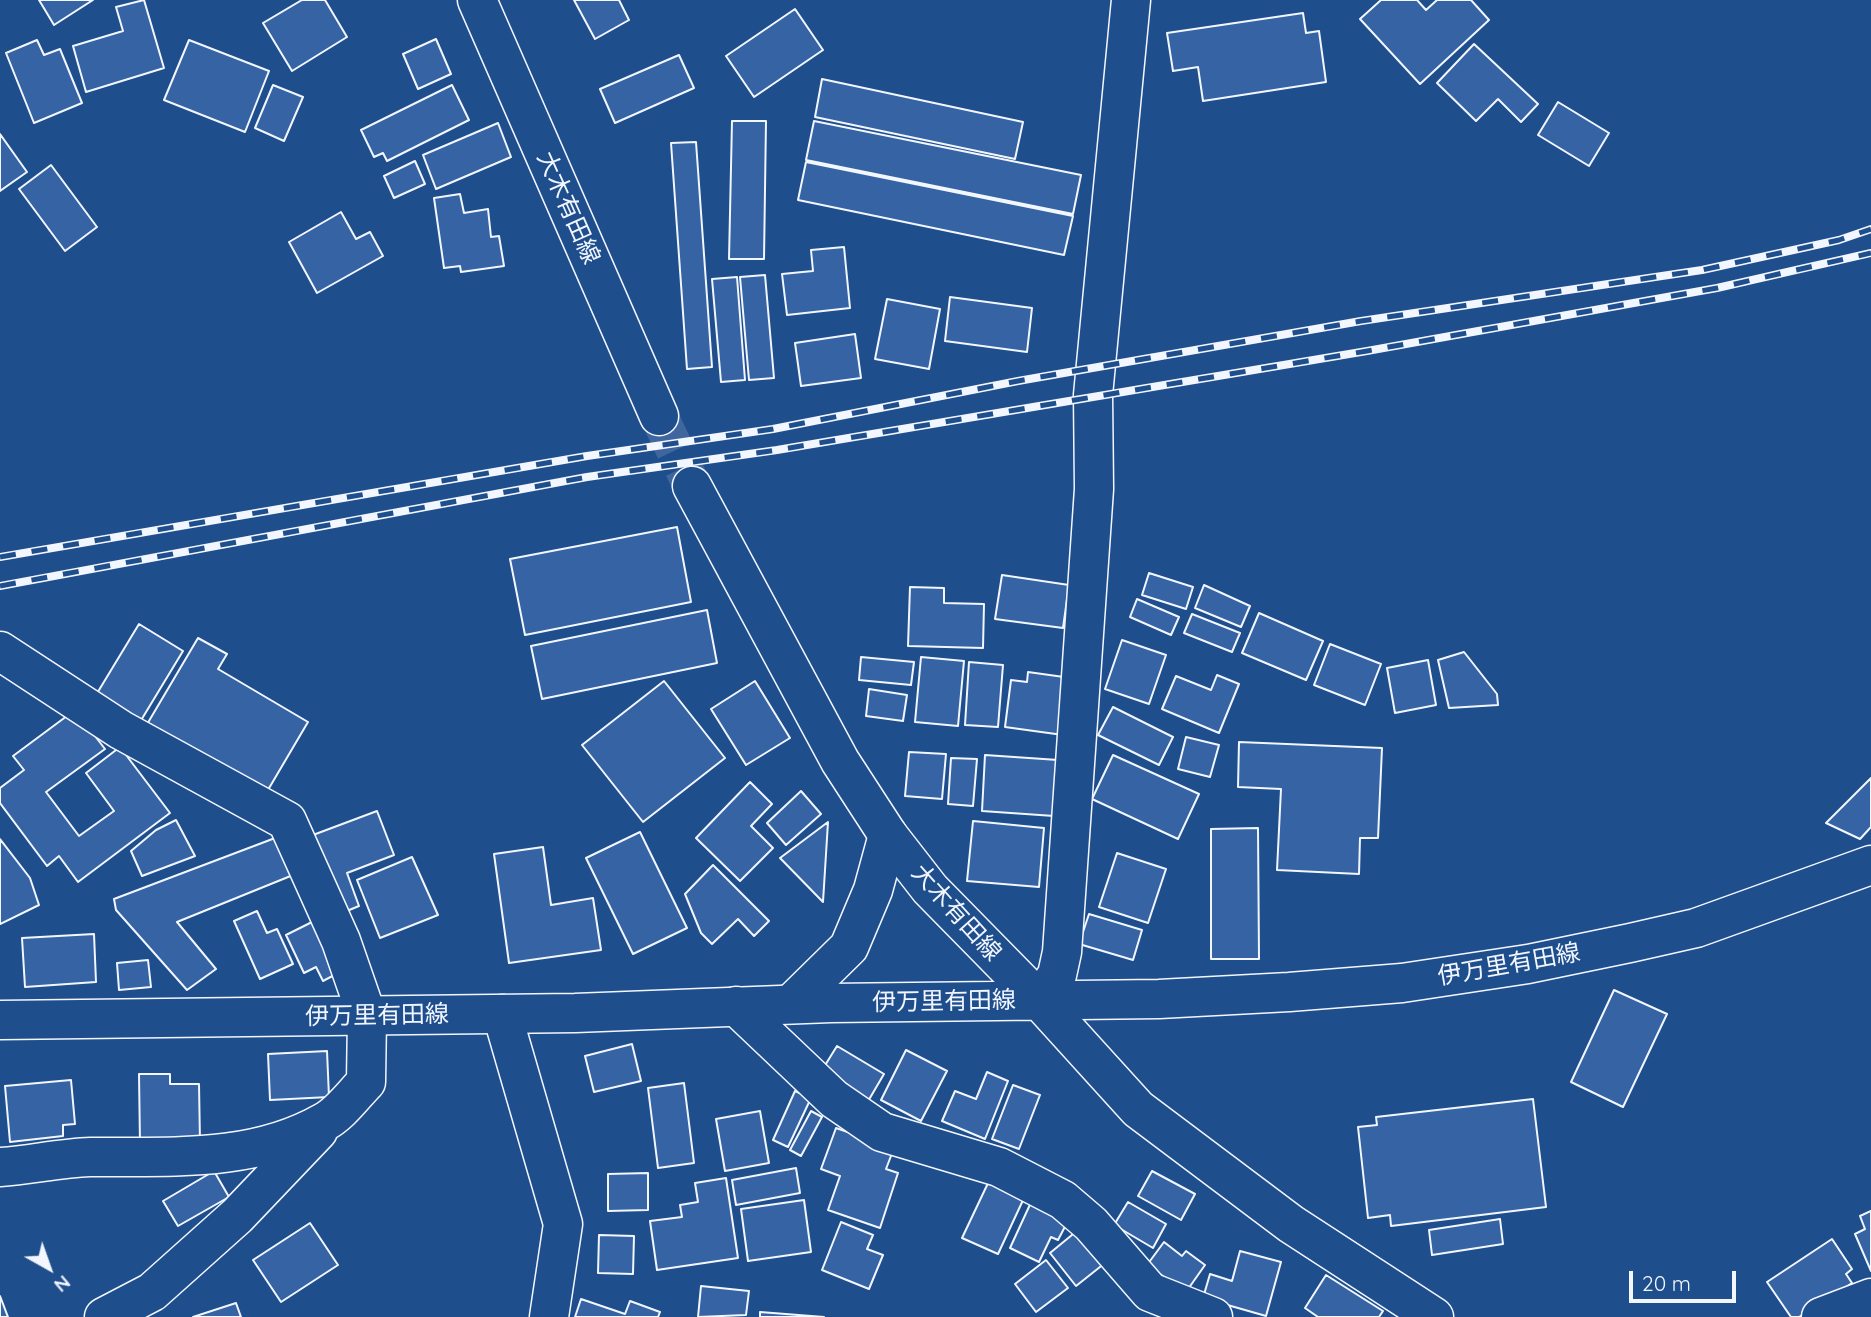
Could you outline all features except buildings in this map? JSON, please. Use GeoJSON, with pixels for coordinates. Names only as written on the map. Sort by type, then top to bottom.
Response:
{"type":"FeatureCollection","features":[{"type":"Feature","properties":{"kind":"main road","name":"大木有田線"},"geometry":{"type":"LineString","coordinates":[[477,0],[659,416]]}},
{"type":"Feature","properties":{"kind":"main road"},"geometry":{"type":"LineString","coordinates":[[1040,1000],[1057,975],[1062,952],[1094,489],[1093,396],[1131,0]]}},
{"type":"Feature","properties":{"kind":"main road","name":"大木有田線"},"geometry":{"type":"LineString","coordinates":[[692,486],[840,761],[888,835],[970,932],[1040,1000],[1147,1117],[1290,1224],[1434,1317]]}},
{"type":"Feature","properties":{"kind":"main road"},"geometry":{"type":"LineString","coordinates":[[0,651],[121,730],[287,821],[341,941],[367,1016],[366,1082],[156,1305],[104,1317]]}},
{"type":"Feature","properties":{"kind":"main road"},"geometry":{"type":"LineString","coordinates":[[791,1004],[849,947],[873,890],[888,835]]}},
{"type":"Feature","properties":{"kind":"main road","name":"伊万里有田線"},"geometry":{"type":"LineString","coordinates":[[0,1020],[502,1014],[791,1004],[1159,999],[1402,983],[1528,964],[1696,928],[1871,865]]}},
{"type":"Feature","properties":{"kind":"main road"},"geometry":{"type":"LineString","coordinates":[[736,1006],[834,1099],[882,1132],[999,1167],[1063,1200],[1091,1224],[1150,1292],[1213,1317]]}},
{"type":"Feature","properties":{"kind":"main road"},"geometry":{"type":"LineString","coordinates":[[502,1014],[563,1224],[549,1317]]}},
{"type":"Feature","properties":{"kind":"main road"},"geometry":{"type":"LineString","coordinates":[[0,1167],[86,1157],[191,1157],[250,1150],[326,1122]]}},
{"type":"Feature","properties":{"kind":"main road"},"geometry":{"type":"LineString","coordinates":[[1821,1317],[1871,1298]]}},
{"type":"Feature","properties":{"kind":"tunnel"},"geometry":{"type":"LineString","coordinates":[[659,416],[692,486]]}},
{"type":"Feature","properties":{"kind":"railway"},"geometry":{"type":"LineString","coordinates":[[0,557],[587,456],[773,429],[1018,381],[1361,321],[1702,270],[1839,240],[1871,229]]}},
{"type":"Feature","properties":{"kind":"railway"},"geometry":{"type":"LineString","coordinates":[[0,586],[587,477],[777,450],[1367,351],[1717,288],[1871,253]]}}]}
